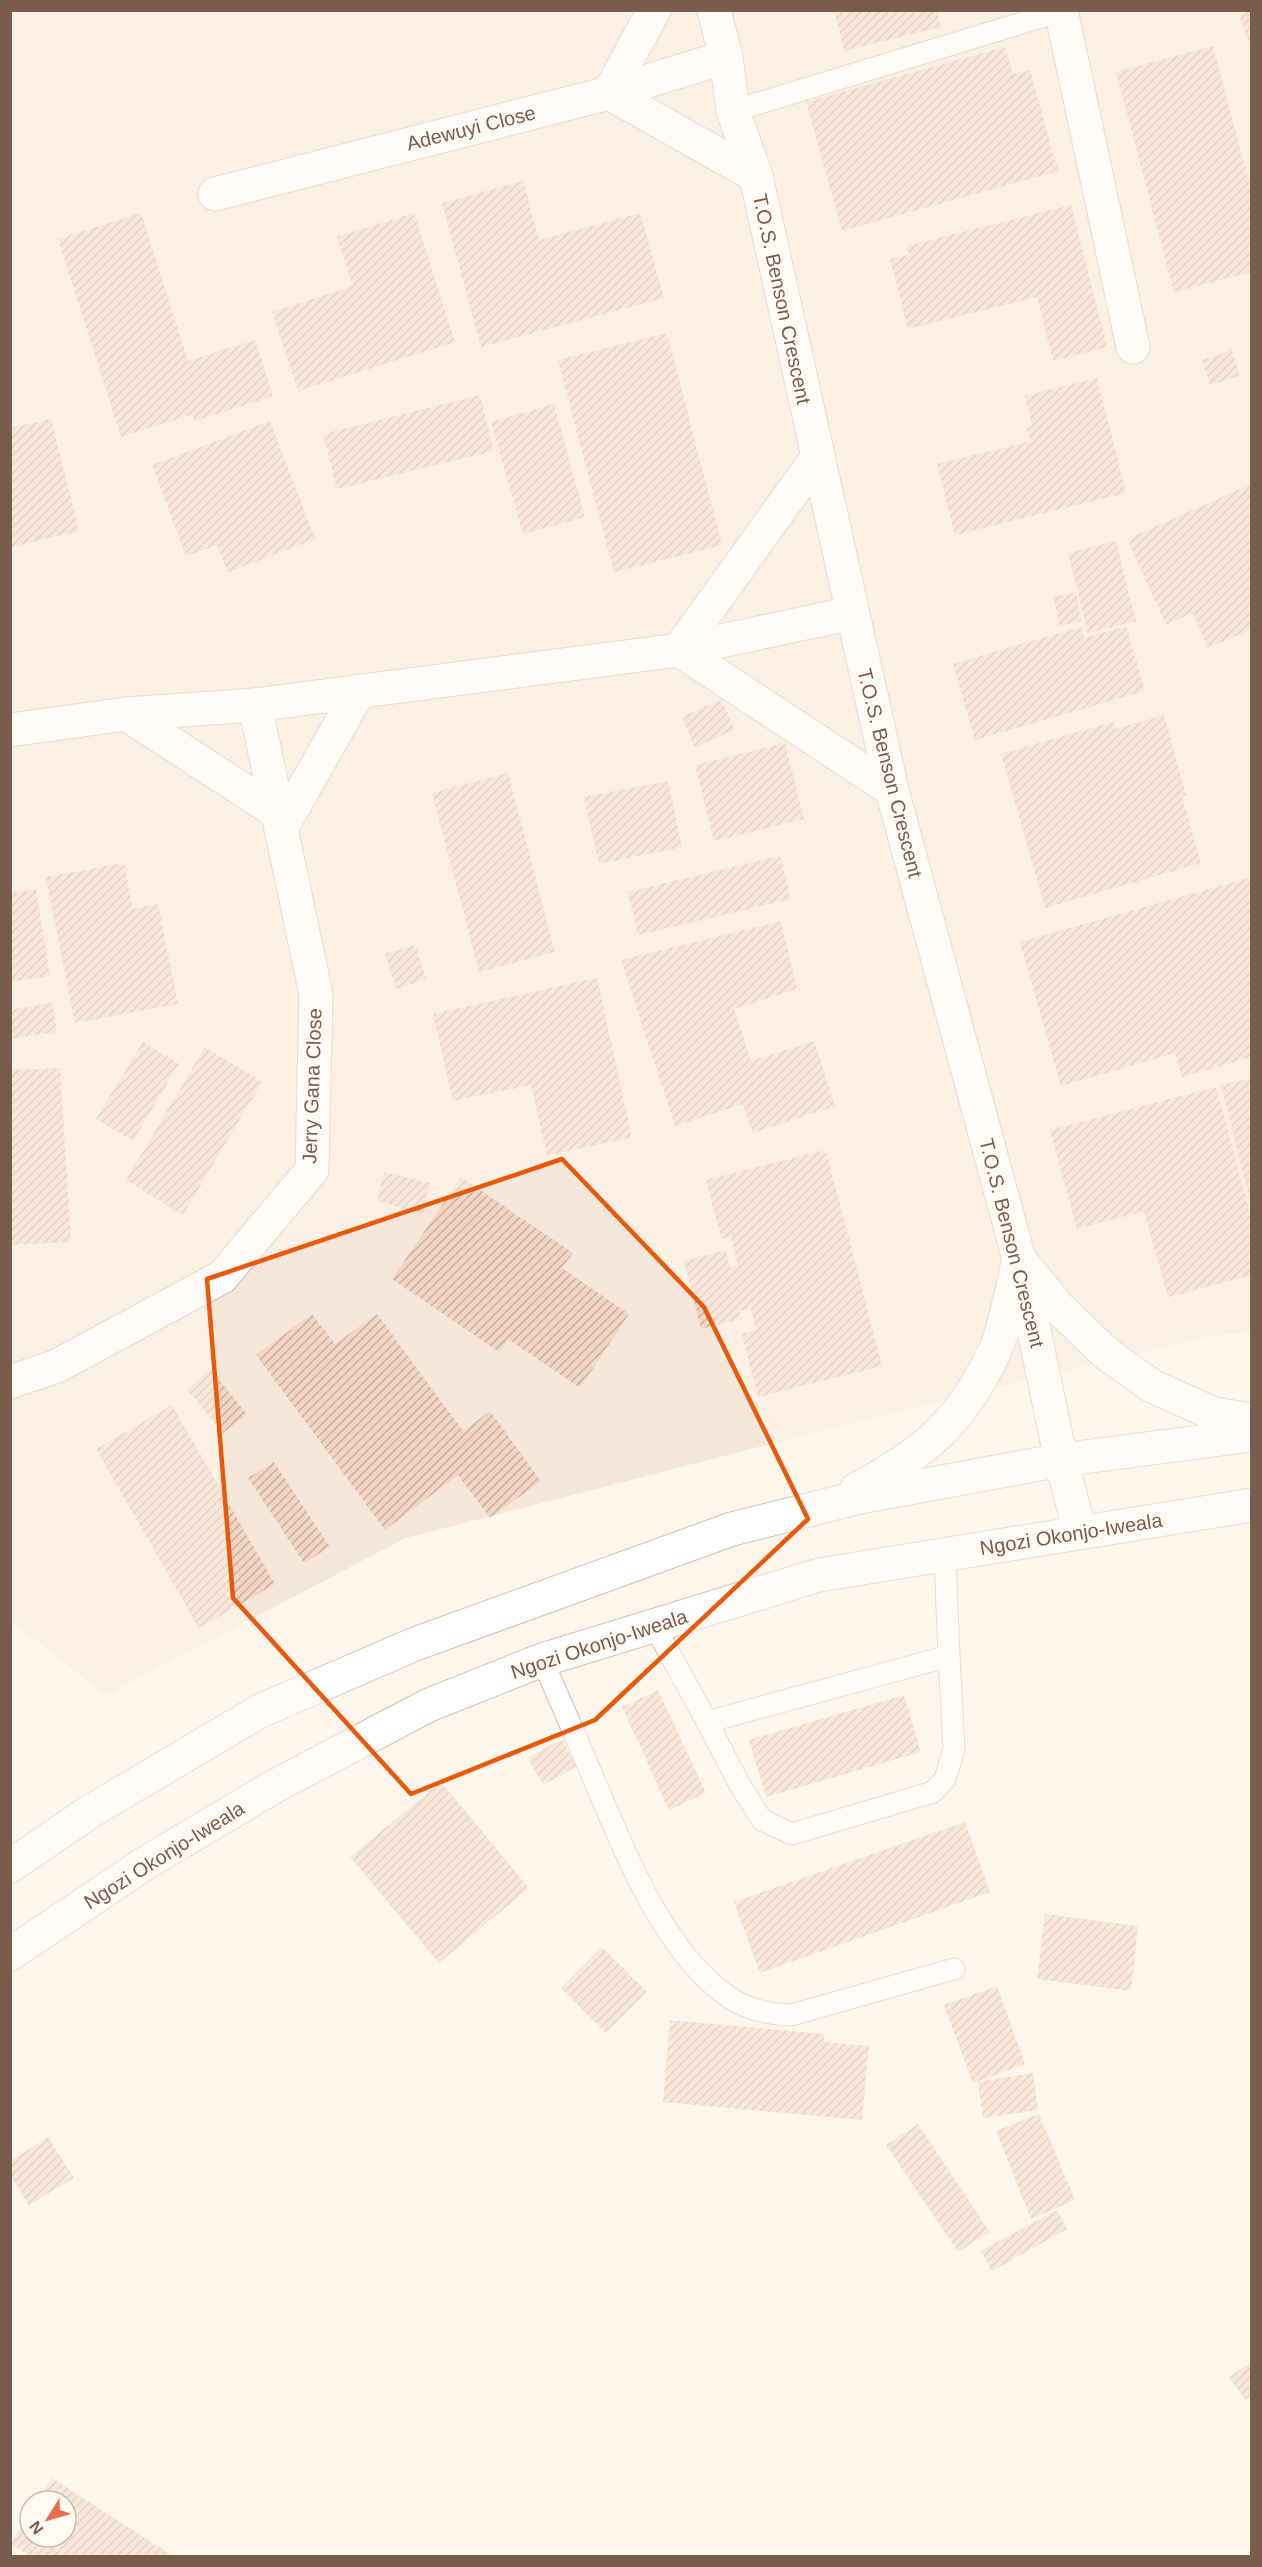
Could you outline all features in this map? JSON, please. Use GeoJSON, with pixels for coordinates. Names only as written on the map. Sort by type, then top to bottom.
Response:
{"type":"FeatureCollection","features":[{"type":"Feature","properties":{"kind":"street"},"geometry":{"type":"LineString","coordinates":[[654,10],[609,93],[756,176]]}},
{"type":"Feature","properties":{"kind":"street","name":"T.O.S. Benson Crescent"},"geometry":{"type":"LineString","coordinates":[[714,10],[726,57],[733,111],[756,176],[892,790],[1019,1259],[1061,1460],[1080,1532]]}},
{"type":"Feature","properties":{"kind":"street"},"geometry":{"type":"LineString","coordinates":[[1061,11],[1133,347]]}},
{"type":"Feature","properties":{"kind":"street","name":"Adewuyi Close"},"geometry":{"type":"LineString","coordinates":[[214,194],[609,93],[726,57]]}},
{"type":"Feature","properties":{"kind":"street"},"geometry":{"type":"LineString","coordinates":[[679,650],[817,458]]}},
{"type":"Feature","properties":{"kind":"street"},"geometry":{"type":"LineString","coordinates":[[10,730],[126,714],[255,705],[679,650],[852,613]]}},
{"type":"Feature","properties":{"kind":"street"},"geometry":{"type":"LineString","coordinates":[[679,650],[892,790]]}},
{"type":"Feature","properties":{"kind":"street"},"geometry":{"type":"LineString","coordinates":[[126,714],[279,821],[359,691]]}},
{"type":"Feature","properties":{"kind":"street","name":"Jerry Gana Close"},"geometry":{"type":"LineString","coordinates":[[10,1382],[57,1366],[222,1276],[312,1170],[316,994],[255,705]]}},
{"type":"Feature","properties":{"kind":"street"},"geometry":{"type":"LineString","coordinates":[[1019,1259],[1060,1309],[1107,1354],[1152,1386],[1214,1414],[1251,1420]]}},
{"type":"Feature","properties":{"kind":"street"},"geometry":{"type":"LineString","coordinates":[[827,1506],[891,1471],[933,1441],[968,1401],[997,1347],[1019,1259]]}},
{"type":"Feature","properties":{"kind":"street"},"geometry":{"type":"LineString","coordinates":[[10,1866],[91,1811],[260,1711],[416,1644],[732,1529],[860,1497],[1061,1460],[1251,1434]]}},
{"type":"Feature","properties":{"kind":"street","name":"Ngozi Okonjo-Iweala"},"geometry":{"type":"LineString","coordinates":[[10,1954],[144,1864],[275,1786],[429,1705],[542,1660],[819,1575],[1251,1505]]}},
{"type":"Feature","properties":{"kind":"lane"},"geometry":{"type":"LineString","coordinates":[[733,111],[1061,11]]}},
{"type":"Feature","properties":{"kind":"lane"},"geometry":{"type":"LineString","coordinates":[[654,1625],[740,1785],[762,1820],[792,1834],[933,1792],[945,1779],[954,1749],[945,1555]]}},
{"type":"Feature","properties":{"kind":"lane"},"geometry":{"type":"LineString","coordinates":[[707,1722],[949,1656]]}},
{"type":"Feature","properties":{"kind":"lane"},"geometry":{"type":"LineString","coordinates":[[542,1660],[628,1860],[677,1944],[722,1993],[743,2006],[766,2014],[791,2014],[954,1970]]}},
{"type":"Feature","properties":{"kind":"highlighted area"},"geometry":{"type":"Polygon","coordinates":[[[562,1159],[704,1307],[808,1519],[595,1720],[411,1794],[233,1598],[207,1279],[562,1159]]]}},
{"type":"Feature","properties":{"kind":"shaded area"},"geometry":{"type":"Polygon","coordinates":[[[10,11],[1251,11],[1251,1332],[1210,1336],[852,1423],[406,1538],[106,1695],[11,1621],[10,11]]]}},
{"type":"Feature","properties":{"kind":"building"},"geometry":{"type":"Polygon","coordinates":[[[834,10],[937,10],[941,27],[844,51],[834,10]]]}},
{"type":"Feature","properties":{"kind":"building"},"geometry":{"type":"Polygon","coordinates":[[[1252,10],[1251,49],[1239,15],[1252,10]]]}},
{"type":"Feature","properties":{"kind":"building"},"geometry":{"type":"Polygon","coordinates":[[[1213,46],[1252,193],[1252,272],[1174,292],[1116,72],[1213,46]]]}},
{"type":"Feature","properties":{"kind":"building"},"geometry":{"type":"Polygon","coordinates":[[[1005,47],[1013,74],[1030,70],[1058,171],[842,231],[806,102],[1005,47]]]}},
{"type":"Feature","properties":{"kind":"building"},"geometry":{"type":"Polygon","coordinates":[[[523,181],[539,240],[640,213],[664,298],[481,347],[442,203],[523,181]]]}},
{"type":"Feature","properties":{"kind":"building"},"geometry":{"type":"Polygon","coordinates":[[[1071,205],[1107,347],[1053,361],[1037,297],[908,329],[890,259],[909,255],[907,246],[1071,205]]]}},
{"type":"Feature","properties":{"kind":"building"},"geometry":{"type":"Polygon","coordinates":[[[141,213],[188,361],[255,340],[273,396],[194,421],[193,414],[121,437],[58,239],[141,213]]]}},
{"type":"Feature","properties":{"kind":"building"},"geometry":{"type":"Polygon","coordinates":[[[414,213],[455,342],[298,391],[272,312],[353,286],[337,237],[414,213]]]}},
{"type":"Feature","properties":{"kind":"building"},"geometry":{"type":"Polygon","coordinates":[[[667,333],[722,545],[614,572],[558,360],[667,333]]]}},
{"type":"Feature","properties":{"kind":"building"},"geometry":{"type":"Polygon","coordinates":[[[1232,350],[1240,376],[1210,385],[1202,360],[1232,350]]]}},
{"type":"Feature","properties":{"kind":"building"},"geometry":{"type":"Polygon","coordinates":[[[1097,378],[1126,493],[955,535],[937,464],[1031,441],[1026,426],[1032,425],[1025,396],[1097,378]]]}},
{"type":"Feature","properties":{"kind":"building"},"geometry":{"type":"Polygon","coordinates":[[[480,395],[494,451],[337,489],[323,434],[480,395]]]}},
{"type":"Feature","properties":{"kind":"building"},"geometry":{"type":"Polygon","coordinates":[[[554,404],[585,517],[523,534],[491,422],[554,404]]]}},
{"type":"Feature","properties":{"kind":"building"},"geometry":{"type":"Polygon","coordinates":[[[51,419],[79,531],[11,547],[10,428],[51,419]]]}},
{"type":"Feature","properties":{"kind":"building"},"geometry":{"type":"Polygon","coordinates":[[[270,421],[315,539],[228,572],[217,545],[186,556],[152,465],[270,421]]]}},
{"type":"Feature","properties":{"kind":"building"},"geometry":{"type":"Polygon","coordinates":[[[1252,484],[1252,629],[1208,648],[1193,613],[1166,625],[1127,539],[1252,484]]]}},
{"type":"Feature","properties":{"kind":"building"},"geometry":{"type":"Polygon","coordinates":[[[1116,541],[1136,621],[1088,633],[1068,553],[1116,541]]]}},
{"type":"Feature","properties":{"kind":"building"},"geometry":{"type":"Polygon","coordinates":[[[1076,592],[1081,621],[1059,626],[1054,597],[1076,592]]]}},
{"type":"Feature","properties":{"kind":"building"},"geometry":{"type":"Polygon","coordinates":[[[1126,626],[1145,691],[975,740],[953,664],[1081,627],[1084,638],[1126,626]]]}},
{"type":"Feature","properties":{"kind":"building"},"geometry":{"type":"Polygon","coordinates":[[[721,699],[735,730],[695,747],[682,717],[721,699]]]}},
{"type":"Feature","properties":{"kind":"building"},"geometry":{"type":"Polygon","coordinates":[[[1164,715],[1186,795],[1182,797],[1201,863],[1045,908],[1001,754],[1113,722],[1115,729],[1164,715]]]}},
{"type":"Feature","properties":{"kind":"building"},"geometry":{"type":"Polygon","coordinates":[[[785,743],[804,819],[714,841],[695,765],[785,743]]]}},
{"type":"Feature","properties":{"kind":"building"},"geometry":{"type":"Polygon","coordinates":[[[508,773],[555,952],[479,972],[432,793],[508,773]]]}},
{"type":"Feature","properties":{"kind":"building"},"geometry":{"type":"Polygon","coordinates":[[[668,781],[682,847],[599,864],[584,797],[668,781]]]}},
{"type":"Feature","properties":{"kind":"building"},"geometry":{"type":"Polygon","coordinates":[[[780,856],[791,899],[638,935],[628,892],[780,856]]]}},
{"type":"Feature","properties":{"kind":"building"},"geometry":{"type":"Polygon","coordinates":[[[124,863],[133,909],[158,904],[178,1004],[75,1023],[46,877],[124,863]]]}},
{"type":"Feature","properties":{"kind":"building"},"geometry":{"type":"Polygon","coordinates":[[[1252,877],[1252,1057],[1182,1077],[1175,1053],[1061,1086],[1020,942],[1252,877]]]}},
{"type":"Feature","properties":{"kind":"building"},"geometry":{"type":"Polygon","coordinates":[[[36,889],[50,976],[10,982],[10,893],[36,889]]]}},
{"type":"Feature","properties":{"kind":"building"},"geometry":{"type":"Polygon","coordinates":[[[781,921],[797,989],[734,1009],[751,1061],[814,1041],[835,1106],[753,1133],[743,1104],[675,1126],[621,960],[781,921]]]}},
{"type":"Feature","properties":{"kind":"building"},"geometry":{"type":"Polygon","coordinates":[[[415,945],[426,979],[396,989],[385,954],[415,945]]]}},
{"type":"Feature","properties":{"kind":"building"},"geometry":{"type":"Polygon","coordinates":[[[597,978],[632,1137],[547,1156],[531,1085],[453,1101],[433,1014],[597,978]]]}},
{"type":"Feature","properties":{"kind":"building"},"geometry":{"type":"Polygon","coordinates":[[[52,1003],[57,1032],[10,1039],[10,1010],[52,1003]]]}},
{"type":"Feature","properties":{"kind":"building"},"geometry":{"type":"Polygon","coordinates":[[[143,1042],[179,1064],[133,1141],[96,1119],[143,1042]]]}},
{"type":"Feature","properties":{"kind":"building"},"geometry":{"type":"Polygon","coordinates":[[[205,1047],[262,1082],[183,1215],[126,1180],[205,1047]]]}},
{"type":"Feature","properties":{"kind":"building"},"geometry":{"type":"Polygon","coordinates":[[[60,1068],[71,1242],[10,1245],[10,1070],[60,1068]]]}},
{"type":"Feature","properties":{"kind":"building"},"geometry":{"type":"Polygon","coordinates":[[[1252,1078],[1252,1206],[1251,1206],[1221,1085],[1252,1078]]]}},
{"type":"Feature","properties":{"kind":"building"},"geometry":{"type":"Polygon","coordinates":[[[1216,1087],[1252,1221],[1252,1275],[1168,1297],[1144,1211],[1077,1229],[1050,1130],[1216,1087]]]}},
{"type":"Feature","properties":{"kind":"building"},"geometry":{"type":"Polygon","coordinates":[[[826,1150],[882,1366],[758,1397],[742,1334],[756,1330],[751,1308],[739,1311],[742,1319],[701,1329],[684,1261],[726,1250],[730,1268],[738,1266],[731,1237],[721,1239],[706,1180],[826,1150]]]}},
{"type":"Feature","properties":{"kind":"building"},"geometry":{"type":"Polygon","coordinates":[[[384,1172],[430,1183],[423,1213],[377,1201],[384,1172]]]}},
{"type":"Feature","properties":{"kind":"building"},"geometry":{"type":"Polygon","coordinates":[[[461,1177],[573,1253],[562,1268],[629,1314],[580,1388],[508,1339],[499,1352],[392,1279],[461,1177]]]}},
{"type":"Feature","properties":{"kind":"building"},"geometry":{"type":"Polygon","coordinates":[[[312,1314],[335,1344],[377,1314],[463,1431],[490,1411],[541,1481],[490,1518],[458,1475],[385,1530],[256,1355],[312,1314]]]}},
{"type":"Feature","properties":{"kind":"building"},"geometry":{"type":"Polygon","coordinates":[[[211,1370],[247,1414],[223,1433],[187,1389],[211,1370]]]}},
{"type":"Feature","properties":{"kind":"building"},"geometry":{"type":"Polygon","coordinates":[[[172,1405],[275,1584],[199,1628],[96,1449],[172,1405]]]}},
{"type":"Feature","properties":{"kind":"building"},"geometry":{"type":"Polygon","coordinates":[[[274,1462],[330,1547],[304,1563],[248,1478],[274,1462]]]}},
{"type":"Feature","properties":{"kind":"building"},"geometry":{"type":"Polygon","coordinates":[[[658,1690],[706,1793],[669,1810],[622,1707],[658,1690]]]}},
{"type":"Feature","properties":{"kind":"building"},"geometry":{"type":"Polygon","coordinates":[[[904,1695],[921,1752],[766,1797],[749,1740],[904,1695]]]}},
{"type":"Feature","properties":{"kind":"building"},"geometry":{"type":"Polygon","coordinates":[[[562,1739],[576,1767],[543,1785],[528,1758],[562,1739]]]}},
{"type":"Feature","properties":{"kind":"building"},"geometry":{"type":"Polygon","coordinates":[[[441,1782],[529,1888],[439,1963],[350,1857],[441,1782]]]}},
{"type":"Feature","properties":{"kind":"building"},"geometry":{"type":"Polygon","coordinates":[[[965,1822],[990,1892],[760,1973],[734,1902],[965,1822]]]}},
{"type":"Feature","properties":{"kind":"building"},"geometry":{"type":"Polygon","coordinates":[[[1045,1914],[1138,1926],[1131,1991],[1037,1979],[1045,1914]]]}},
{"type":"Feature","properties":{"kind":"building"},"geometry":{"type":"Polygon","coordinates":[[[602,1947],[647,1992],[606,2033],[561,1988],[602,1947]]]}},
{"type":"Feature","properties":{"kind":"building"},"geometry":{"type":"Polygon","coordinates":[[[997,1986],[1025,2064],[973,2083],[944,2005],[997,1986]]]}},
{"type":"Feature","properties":{"kind":"building"},"geometry":{"type":"Polygon","coordinates":[[[670,2020],[824,2034],[824,2042],[869,2046],[862,2120],[663,2102],[670,2020]]]}},
{"type":"Feature","properties":{"kind":"building"},"geometry":{"type":"Polygon","coordinates":[[[1033,2073],[1038,2110],[983,2118],[978,2082],[1033,2073]]]}},
{"type":"Feature","properties":{"kind":"building"},"geometry":{"type":"Polygon","coordinates":[[[1039,2114],[1075,2200],[1031,2219],[996,2131],[1039,2114]]]}},
{"type":"Feature","properties":{"kind":"building"},"geometry":{"type":"Polygon","coordinates":[[[918,2124],[990,2232],[958,2252],[886,2145],[918,2124]]]}},
{"type":"Feature","properties":{"kind":"building"},"geometry":{"type":"Polygon","coordinates":[[[48,2137],[74,2178],[29,2205],[10,2175],[10,2161],[48,2137]]]}},
{"type":"Feature","properties":{"kind":"building"},"geometry":{"type":"Polygon","coordinates":[[[1057,2210],[1067,2229],[992,2271],[981,2251],[1057,2210]]]}},
{"type":"Feature","properties":{"kind":"building"},"geometry":{"type":"Polygon","coordinates":[[[1252,2362],[1252,2395],[1245,2400],[1229,2377],[1252,2362]]]}},
{"type":"Feature","properties":{"kind":"building"},"geometry":{"type":"Polygon","coordinates":[[[52,2478],[69,2489],[45,2489],[52,2478]]]}},
{"type":"Feature","properties":{"kind":"building"},"geometry":{"type":"Polygon","coordinates":[[[78,2495],[173,2556],[30,2556],[18,2549],[78,2549],[78,2495]]]}},
{"type":"Feature","properties":{"kind":"building"},"geometry":{"type":"Polygon","coordinates":[[[18,2532],[18,2549],[10,2544],[18,2532]]]}}]}
